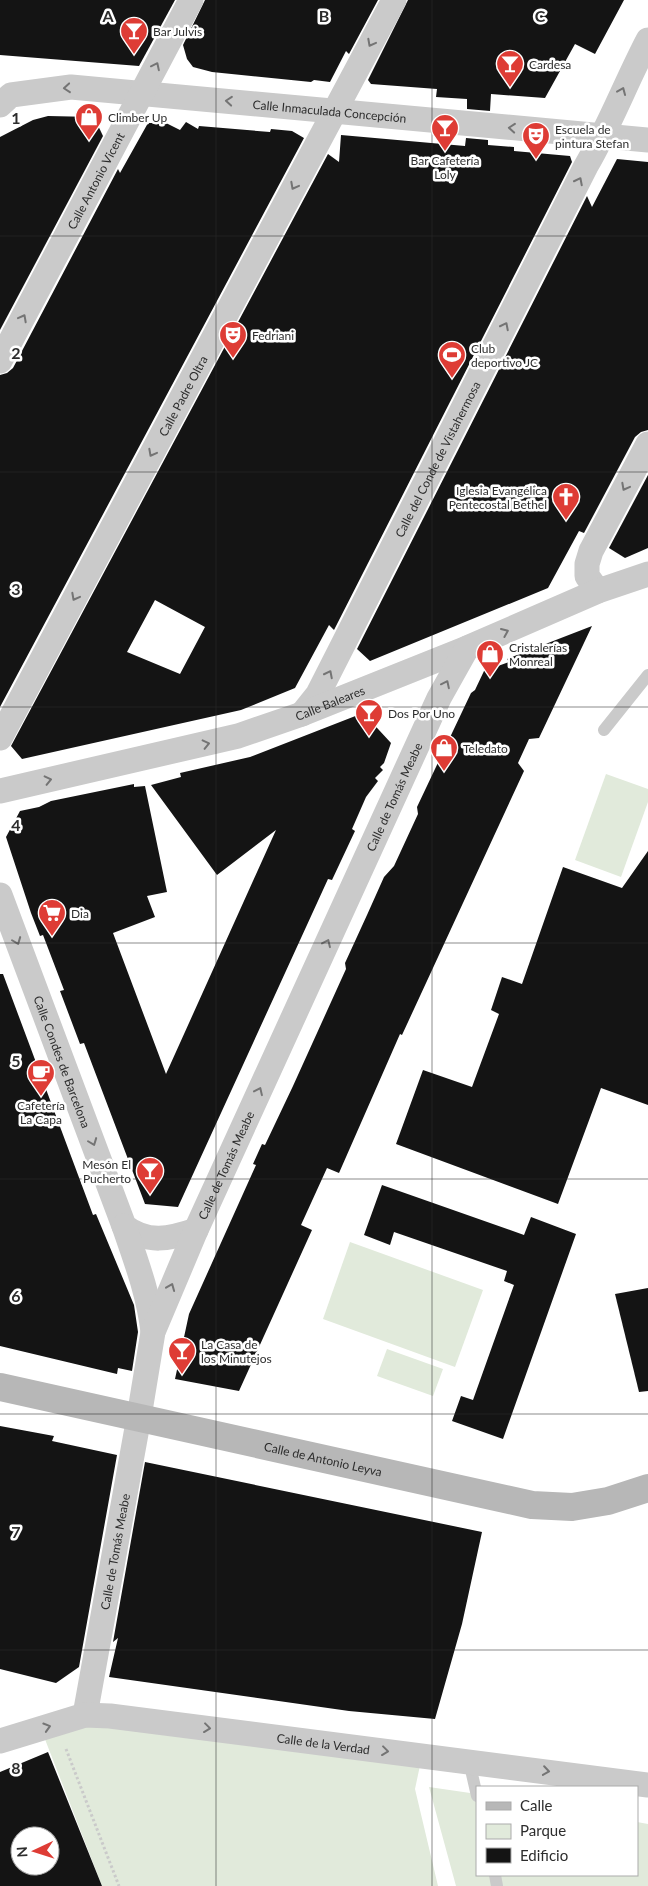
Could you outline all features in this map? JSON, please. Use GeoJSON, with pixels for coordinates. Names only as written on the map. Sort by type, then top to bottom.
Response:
{"type":"FeatureCollection","features":[{"type":"Feature","properties":{"kind":"main road","name":"Calle de Antonio Leyva"},"geometry":{"type":"LineString","coordinates":[[0,1388],[532,1505],[572,1508],[608,1501],[648,1488]]}},
{"type":"Feature","properties":{"kind":"street","name":"Calle Antonio Vicent"},"geometry":{"type":"LineString","coordinates":[[0,361],[143,94],[191,0]]}},
{"type":"Feature","properties":{"kind":"street","name":"Calle Padre Oltra"},"geometry":{"type":"LineString","coordinates":[[0,738],[394,0]]}},
{"type":"Feature","properties":{"kind":"street","name":"Calle del Conde de Vistahermosa"},"geometry":{"type":"LineString","coordinates":[[302,714],[318,694],[603,136],[624,86],[648,40]]}},
{"type":"Feature","properties":{"kind":"street","name":"Calle Inmaculada Concepción"},"geometry":{"type":"LineString","coordinates":[[5,100],[71,87],[648,140]]}},
{"type":"Feature","properties":{"kind":"street"},"geometry":{"type":"LineString","coordinates":[[598,590],[587,576],[587,564],[591,552],[648,444]]}},
{"type":"Feature","properties":{"kind":"street","name":"Calle Baleares"},"geometry":{"type":"LineString","coordinates":[[0,791],[238,736],[302,714],[467,648],[598,590],[648,574]]}},
{"type":"Feature","properties":{"kind":"street","name":"Calle de Tomás Meabe"},"geometry":{"type":"LineString","coordinates":[[86,1715],[139,1418],[152,1332],[196,1230],[439,698],[467,648]]}},
{"type":"Feature","properties":{"kind":"street","name":"Calle Condes de Barcelona"},"geometry":{"type":"LineString","coordinates":[[0,895],[124,1226],[151,1312],[152,1332]]}},
{"type":"Feature","properties":{"kind":"street"},"geometry":{"type":"LineString","coordinates":[[124,1226],[148,1239],[174,1237],[196,1230]]}},
{"type":"Feature","properties":{"kind":"street","name":"Calle de la Verdad"},"geometry":{"type":"LineString","coordinates":[[0,1741],[86,1715],[110,1716],[648,1785]]}},
{"type":"Feature","properties":{"kind":"lane"},"geometry":{"type":"LineString","coordinates":[[604,730],[648,675]]}},
{"type":"Feature","properties":{"kind":"lane"},"geometry":{"type":"LineString","coordinates":[[469,1761],[476,1792]]}},
{"type":"Feature","properties":{"kind":"path"},"geometry":{"type":"LineString","coordinates":[[56,1724],[119,1886]]}},
{"type":"Feature","properties":{"kind":"green space"},"geometry":{"type":"Polygon","coordinates":[[[606,774],[648,789],[648,802],[621,877],[575,860],[606,774]]]}},
{"type":"Feature","properties":{"kind":"green space"},"geometry":{"type":"Polygon","coordinates":[[[350,1242],[483,1290],[455,1367],[323,1319],[350,1242]]]}},
{"type":"Feature","properties":{"kind":"green space"},"geometry":{"type":"Polygon","coordinates":[[[387,1349],[443,1369],[433,1396],[377,1376],[387,1349]]]}},
{"type":"Feature","properties":{"kind":"green space"},"geometry":{"type":"Polygon","coordinates":[[[85,1715],[422,1756],[415,1789],[438,1886],[102,1886],[41,1729],[85,1715]]]}},
{"type":"Feature","properties":{"kind":"green space"},"geometry":{"type":"Polygon","coordinates":[[[429,1787],[476,1794],[476,1876],[638,1876],[638,1822],[648,1824],[648,1886],[456,1886],[429,1787]]]}},
{"type":"Feature","properties":{"kind":"building"},"geometry":{"type":"Polygon","coordinates":[[[0,0],[175,0],[139,66],[0,55],[0,0]]]}},
{"type":"Feature","properties":{"kind":"building"},"geometry":{"type":"Polygon","coordinates":[[[205,0],[378,0],[349,54],[346,51],[330,82],[314,80],[311,82],[212,72],[193,67],[187,59],[183,45],[205,0]]]}},
{"type":"Feature","properties":{"kind":"building"},"geometry":{"type":"Polygon","coordinates":[[[408,0],[624,0],[595,54],[575,44],[545,98],[491,94],[490,111],[467,109],[467,99],[436,97],[437,89],[371,84],[368,80],[408,0]]]}},
{"type":"Feature","properties":{"kind":"building"},"geometry":{"type":"Polygon","coordinates":[[[48,116],[94,117],[103,136],[0,330],[0,137],[33,120],[48,116]]]}},
{"type":"Feature","properties":{"kind":"building"},"geometry":{"type":"Polygon","coordinates":[[[162,121],[180,130],[186,122],[198,129],[199,126],[270,132],[271,129],[292,131],[304,138],[0,707],[0,375],[7,373],[13,368],[118,169],[120,173],[148,123],[159,123],[162,121]]]}},
{"type":"Feature","properties":{"kind":"building"},"geometry":{"type":"Polygon","coordinates":[[[341,135],[465,146],[466,138],[488,140],[488,145],[514,147],[514,151],[570,156],[572,162],[334,630],[329,625],[295,688],[241,710],[22,759],[11,746],[328,154],[339,162],[341,135]],[[155,600],[127,652],[180,674],[205,627],[155,600]]]}},
{"type":"Feature","properties":{"kind":"building"},"geometry":{"type":"Polygon","coordinates":[[[617,159],[648,162],[648,430],[641,432],[635,437],[584,533],[579,531],[548,588],[370,661],[357,649],[587,196],[592,207],[617,159]]]}},
{"type":"Feature","properties":{"kind":"building"},"geometry":{"type":"Polygon","coordinates":[[[648,475],[648,548],[625,558],[609,548],[648,475]]]}},
{"type":"Feature","properties":{"kind":"building"},"geometry":{"type":"Polygon","coordinates":[[[592,626],[539,738],[529,739],[518,763],[524,771],[402,1035],[400,1034],[339,1173],[327,1168],[301,1225],[312,1230],[239,1391],[175,1379],[189,1314],[256,1165],[253,1164],[262,1144],[265,1145],[293,1086],[346,969],[345,963],[384,877],[394,866],[418,814],[417,807],[471,693],[475,690],[484,671],[509,662],[507,659],[592,626]]]}},
{"type":"Feature","properties":{"kind":"building"},"geometry":{"type":"Polygon","coordinates":[[[358,715],[362,719],[367,717],[391,743],[384,763],[380,767],[383,770],[375,778],[378,781],[366,797],[352,829],[355,831],[332,880],[328,879],[178,1207],[145,1204],[84,1043],[80,1044],[60,991],[64,990],[43,935],[40,936],[31,913],[6,837],[20,811],[39,807],[51,801],[134,784],[134,787],[145,786],[167,892],[147,896],[155,917],[113,933],[166,1074],[276,830],[217,875],[151,785],[181,777],[180,773],[250,757],[358,715]]]}},
{"type":"Feature","properties":{"kind":"building"},"geometry":{"type":"Polygon","coordinates":[[[648,851],[648,1105],[601,1088],[558,1204],[396,1144],[423,1070],[472,1087],[499,1014],[491,1010],[502,977],[522,984],[563,867],[622,888],[648,851]]]}},
{"type":"Feature","properties":{"kind":"building"},"geometry":{"type":"Polygon","coordinates":[[[0,974],[3,974],[93,1215],[96,1214],[134,1305],[138,1332],[132,1371],[118,1368],[117,1374],[0,1346],[0,974]]]}},
{"type":"Feature","properties":{"kind":"building"},"geometry":{"type":"Polygon","coordinates":[[[382,1185],[524,1235],[531,1217],[576,1234],[503,1439],[452,1421],[461,1396],[473,1400],[514,1285],[504,1281],[507,1271],[394,1232],[390,1245],[364,1235],[382,1185]]]}},
{"type":"Feature","properties":{"kind":"building"},"geometry":{"type":"Polygon","coordinates":[[[648,1288],[648,1391],[639,1392],[615,1294],[648,1288]]]}},
{"type":"Feature","properties":{"kind":"building"},"geometry":{"type":"Polygon","coordinates":[[[0,1426],[54,1436],[52,1441],[117,1455],[79,1667],[56,1683],[0,1669],[0,1426]]]}},
{"type":"Feature","properties":{"kind":"building"},"geometry":{"type":"Polygon","coordinates":[[[145,1462],[482,1532],[462,1624],[435,1719],[349,1711],[109,1677],[118,1638],[113,1642],[145,1462]]]}},
{"type":"Feature","properties":{"kind":"building"},"geometry":{"type":"Polygon","coordinates":[[[48,1752],[102,1886],[0,1886],[0,1772],[48,1752]]]}},
{"type":"Feature","properties":{"kind":"place","name":"Bar Julvis"},"geometry":{"type":"Point","coordinates":[134,55]}},
{"type":"Feature","properties":{"kind":"place","name":"Cardesa"},"geometry":{"type":"Point","coordinates":[510,88]}},
{"type":"Feature","properties":{"kind":"place","name":"Climber Up"},"geometry":{"type":"Point","coordinates":[89,141]}},
{"type":"Feature","properties":{"kind":"place","name":"Bar Cafetería Loly"},"geometry":{"type":"Point","coordinates":[445,152]}},
{"type":"Feature","properties":{"kind":"place","name":"Escuela de pintura Stefan"},"geometry":{"type":"Point","coordinates":[536,160]}},
{"type":"Feature","properties":{"kind":"place","name":"Fedriani"},"geometry":{"type":"Point","coordinates":[233,359]}},
{"type":"Feature","properties":{"kind":"place","name":"Club deportivo JC"},"geometry":{"type":"Point","coordinates":[452,379]}},
{"type":"Feature","properties":{"kind":"place","name":"Iglesia Evangélica Pentecostal Bethel"},"geometry":{"type":"Point","coordinates":[566,521]}},
{"type":"Feature","properties":{"kind":"place","name":"Cristalerías Monreal"},"geometry":{"type":"Point","coordinates":[490,678]}},
{"type":"Feature","properties":{"kind":"place","name":"Dos Por Uno"},"geometry":{"type":"Point","coordinates":[369,737]}},
{"type":"Feature","properties":{"kind":"place","name":"Teledato"},"geometry":{"type":"Point","coordinates":[444,772]}},
{"type":"Feature","properties":{"kind":"place","name":"Dia"},"geometry":{"type":"Point","coordinates":[52,937]}},
{"type":"Feature","properties":{"kind":"place","name":"Cafetería La Capa"},"geometry":{"type":"Point","coordinates":[41,1097]}},
{"type":"Feature","properties":{"kind":"place","name":"Mesón El Pucherto"},"geometry":{"type":"Point","coordinates":[150,1195]}},
{"type":"Feature","properties":{"kind":"place","name":"La Casa de los Minutejos"},"geometry":{"type":"Point","coordinates":[182,1375]}}]}
